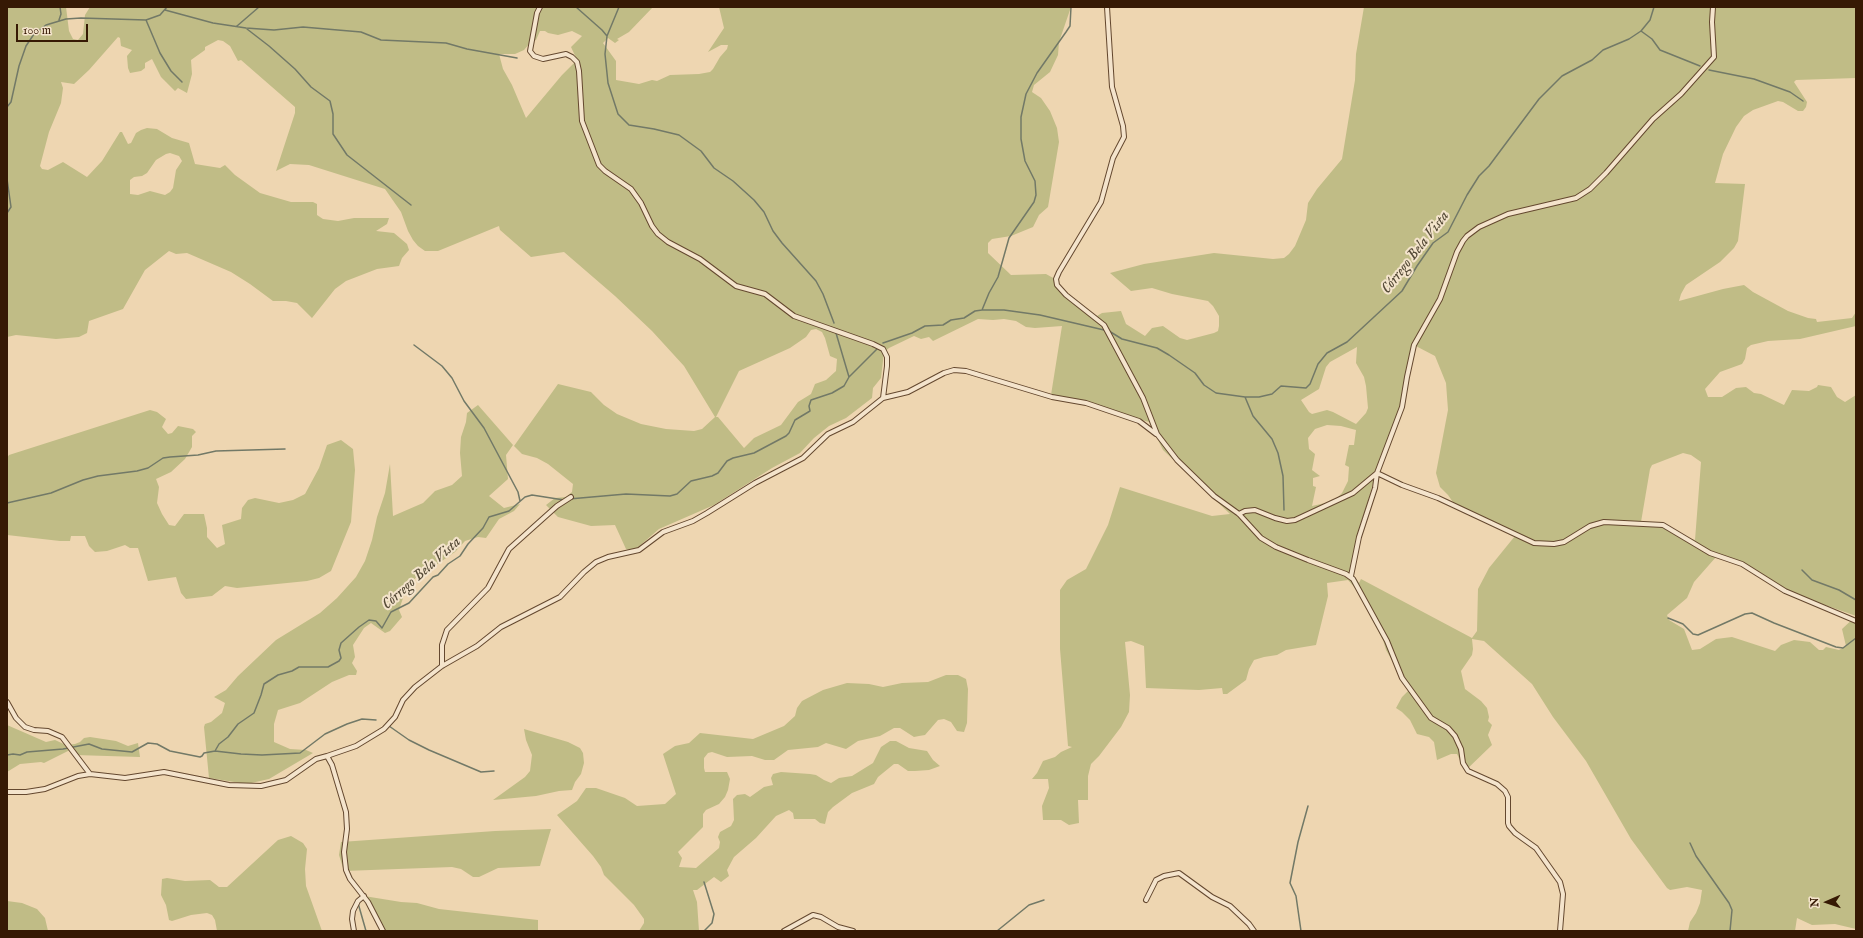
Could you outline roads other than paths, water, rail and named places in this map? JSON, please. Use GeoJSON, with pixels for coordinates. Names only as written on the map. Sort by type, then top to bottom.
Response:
{"type":"FeatureCollection","features":[{"type":"Feature","properties":{"kind":"street"},"geometry":{"type":"LineString","coordinates":[[540,7],[536,13],[530,51],[534,56],[543,59],[566,54],[577,62],[579,71],[582,122],[600,165],[605,171],[626,184],[634,193],[658,234],[668,242],[700,259],[736,286],[765,294],[794,316],[873,344],[883,349],[887,357],[884,398]]}},
{"type":"Feature","properties":{"kind":"street"},"geometry":{"type":"LineString","coordinates":[[1107,7],[1112,87],[1123,126],[1124,137],[1113,158],[1097,210],[1059,272],[1056,282],[1059,288],[1066,295],[1104,325],[1143,398],[1157,434],[1167,450],[1177,460],[1214,496],[1239,514],[1261,538],[1276,547],[1351,576]]}},
{"type":"Feature","properties":{"kind":"street"},"geometry":{"type":"LineString","coordinates":[[1560,931],[1563,894],[1560,882],[1536,848],[1515,833],[1509,826],[1508,797],[1505,791],[1497,784],[1468,771],[1463,763],[1461,749],[1455,736],[1448,728],[1430,718],[1402,678],[1386,641],[1351,576],[1359,537],[1375,488],[1377,473],[1402,407],[1414,344],[1440,299],[1457,252],[1463,241],[1467,236],[1479,228],[1508,214],[1576,198],[1586,192],[1606,174],[1653,119],[1680,94],[1714,57],[1712,22],[1713,7]]}},
{"type":"Feature","properties":{"kind":"street"},"geometry":{"type":"LineString","coordinates":[[7,792],[26,792],[46,789],[78,776],[90,774],[125,778],[164,772],[229,785],[261,786],[286,780],[316,759],[356,746],[388,726],[408,694],[442,666],[477,646],[501,627],[560,597],[596,562],[608,557],[639,550],[663,532],[703,516],[755,483],[803,458],[828,434],[853,422],[884,398],[908,392],[944,373],[961,370],[1052,397],[1101,408],[1144,424],[1157,434]]}},
{"type":"Feature","properties":{"kind":"street"},"geometry":{"type":"LineString","coordinates":[[1239,514],[1248,510],[1255,510],[1287,521],[1295,520],[1353,493],[1377,473]]}},
{"type":"Feature","properties":{"kind":"street"},"geometry":{"type":"LineString","coordinates":[[1377,473],[1402,485],[1438,498],[1534,543],[1549,544],[1564,542],[1590,526],[1604,522],[1663,525],[1680,533],[1710,554],[1742,564],[1779,588],[1856,621]]}},
{"type":"Feature","properties":{"kind":"street"},"geometry":{"type":"LineString","coordinates":[[442,666],[442,645],[447,630],[488,588],[509,549],[557,506],[571,497]]}},
{"type":"Feature","properties":{"kind":"street"},"geometry":{"type":"LineString","coordinates":[[7,702],[16,718],[25,727],[34,730],[48,731],[62,737],[90,774]]}},
{"type":"Feature","properties":{"kind":"street"},"geometry":{"type":"LineString","coordinates":[[327,756],[332,765],[346,812],[347,829],[344,852],[346,870],[350,879],[364,896],[383,931]]}},
{"type":"Feature","properties":{"kind":"street"},"geometry":{"type":"LineString","coordinates":[[1146,900],[1156,880],[1164,876],[1179,874],[1212,897],[1230,906],[1249,924],[1254,931]]}},
{"type":"Feature","properties":{"kind":"street"},"geometry":{"type":"LineString","coordinates":[[354,931],[352,919],[353,911],[358,901],[364,896]]}},
{"type":"Feature","properties":{"kind":"street"},"geometry":{"type":"LineString","coordinates":[[784,931],[813,915],[821,917],[838,927],[853,931]]}},
{"type":"Feature","properties":{"kind":"waterway"},"geometry":{"type":"LineString","coordinates":[[59,20],[61,14],[60,7]]}},
{"type":"Feature","properties":{"kind":"waterway","name":"Córrego Bela Vista"},"geometry":{"type":"LineString","coordinates":[[7,107],[11,102],[19,66],[26,46],[34,34],[46,25],[66,19],[81,18],[146,20],[160,15],[167,7]]}},
{"type":"Feature","properties":{"kind":"waterway"},"geometry":{"type":"LineString","coordinates":[[237,26],[259,7]]}},
{"type":"Feature","properties":{"kind":"waterway"},"geometry":{"type":"LineString","coordinates":[[576,7],[607,36]]}},
{"type":"Feature","properties":{"kind":"waterway"},"geometry":{"type":"LineString","coordinates":[[619,7],[607,36],[605,54],[608,83],[618,114],[629,125],[679,135],[701,151],[714,168],[733,181],[754,200],[764,212],[773,231],[782,243],[816,281],[823,294],[834,323]]}},
{"type":"Feature","properties":{"kind":"waterway"},"geometry":{"type":"LineString","coordinates":[[982,310],[998,277],[1009,238],[1034,202],[1036,195],[1035,181],[1025,161],[1021,139],[1021,117],[1026,94],[1037,73],[1070,26],[1071,7]]}},
{"type":"Feature","properties":{"kind":"waterway","name":"Córrego Bela Vista"},"geometry":{"type":"LineString","coordinates":[[1109,331],[1122,339],[1157,348],[1195,373],[1204,385],[1216,393],[1245,397],[1259,397],[1272,394],[1281,386],[1306,388],[1310,384],[1318,364],[1327,353],[1347,342],[1402,291],[1433,243],[1448,232],[1467,195],[1479,176],[1489,166],[1539,99],[1562,76],[1592,60],[1603,50],[1629,39],[1641,31],[1650,20],[1654,7]]}},
{"type":"Feature","properties":{"kind":"waterway"},"geometry":{"type":"LineString","coordinates":[[165,10],[213,23],[246,28],[274,30],[303,27],[361,32],[381,40],[446,43],[467,49],[517,58]]}},
{"type":"Feature","properties":{"kind":"waterway"},"geometry":{"type":"LineString","coordinates":[[146,20],[160,53],[171,71],[182,82]]}},
{"type":"Feature","properties":{"kind":"waterway"},"geometry":{"type":"LineString","coordinates":[[247,29],[295,69],[311,87],[330,101],[333,114],[333,134],[347,155],[411,205]]}},
{"type":"Feature","properties":{"kind":"waterway"},"geometry":{"type":"LineString","coordinates":[[1641,31],[1652,39],[1660,50],[1700,66]]}},
{"type":"Feature","properties":{"kind":"waterway"},"geometry":{"type":"LineString","coordinates":[[1709,70],[1754,79],[1790,92],[1803,101]]}},
{"type":"Feature","properties":{"kind":"waterway","name":"Córrego Bela Vista"},"geometry":{"type":"LineString","coordinates":[[7,157],[7,165]]}},
{"type":"Feature","properties":{"kind":"waterway","name":"Córrego Bela Vista"},"geometry":{"type":"LineString","coordinates":[[7,179],[11,207],[7,213]]}},
{"type":"Feature","properties":{"kind":"waterway","name":"Córrego Bela Vista"},"geometry":{"type":"LineString","coordinates":[[883,343],[912,333],[925,326],[943,325],[951,320],[964,318],[975,311],[982,310],[1004,310],[1040,315],[1104,330]]}},
{"type":"Feature","properties":{"kind":"waterway"},"geometry":{"type":"LineString","coordinates":[[836,333],[849,377]]}},
{"type":"Feature","properties":{"kind":"waterway"},"geometry":{"type":"LineString","coordinates":[[414,345],[442,366],[452,378],[464,401],[484,428],[518,492],[520,501]]}},
{"type":"Feature","properties":{"kind":"waterway","name":"Córrego Bela Vista"},"geometry":{"type":"LineString","coordinates":[[569,499],[626,494],[670,496],[677,494],[691,481],[718,473],[727,461],[754,453],[786,436],[795,420],[810,411],[809,406],[811,400],[832,393],[844,386],[849,377],[877,349]]}},
{"type":"Feature","properties":{"kind":"waterway"},"geometry":{"type":"LineString","coordinates":[[1245,397],[1253,416],[1272,439],[1278,453],[1283,476],[1284,510]]}},
{"type":"Feature","properties":{"kind":"waterway"},"geometry":{"type":"LineString","coordinates":[[7,503],[51,493],[83,480],[98,476],[137,471],[148,468],[163,458],[198,455],[216,451],[285,449]]}},
{"type":"Feature","properties":{"kind":"waterway","name":"Córrego Bela Vista"},"geometry":{"type":"LineString","coordinates":[[215,751],[219,744],[228,737],[238,724],[254,713],[264,684],[278,675],[292,671],[299,667],[328,667],[339,661],[341,658],[339,650],[341,643],[369,620],[376,621],[382,628],[391,612],[409,603],[433,577],[438,575],[448,564],[460,556],[468,544],[483,528],[489,517],[509,511],[525,497],[532,495],[564,500]]}},
{"type":"Feature","properties":{"kind":"waterway"},"geometry":{"type":"LineString","coordinates":[[1802,570],[1812,580],[1839,590],[1856,600]]}},
{"type":"Feature","properties":{"kind":"waterway"},"geometry":{"type":"LineString","coordinates":[[1668,618],[1683,624],[1693,634],[1698,635],[1745,614],[1752,613],[1836,647],[1843,648],[1856,638]]}},
{"type":"Feature","properties":{"kind":"waterway","name":"Córrego Bela Vista"},"geometry":{"type":"LineString","coordinates":[[7,755],[20,755],[27,752],[63,749],[89,744],[102,749],[132,752],[148,743],[157,744],[170,751],[200,757],[204,753],[215,751],[262,755],[300,753],[325,734],[347,724],[362,719],[376,720]]}},
{"type":"Feature","properties":{"kind":"waterway"},"geometry":{"type":"LineString","coordinates":[[389,726],[409,740],[429,750],[481,772],[494,771]]}},
{"type":"Feature","properties":{"kind":"waterway"},"geometry":{"type":"LineString","coordinates":[[1301,931],[1296,896],[1290,883],[1298,842],[1308,806]]}},
{"type":"Feature","properties":{"kind":"waterway"},"geometry":{"type":"LineString","coordinates":[[1690,843],[1696,856],[1729,903],[1732,910],[1730,931]]}},
{"type":"Feature","properties":{"kind":"waterway"},"geometry":{"type":"LineString","coordinates":[[704,882],[714,914],[712,923],[704,931]]}},
{"type":"Feature","properties":{"kind":"waterway"},"geometry":{"type":"LineString","coordinates":[[997,931],[1029,905],[1044,900]]}},
{"type":"Feature","properties":{"kind":"waterway"},"geometry":{"type":"LineString","coordinates":[[358,903],[366,931]]}}]}
